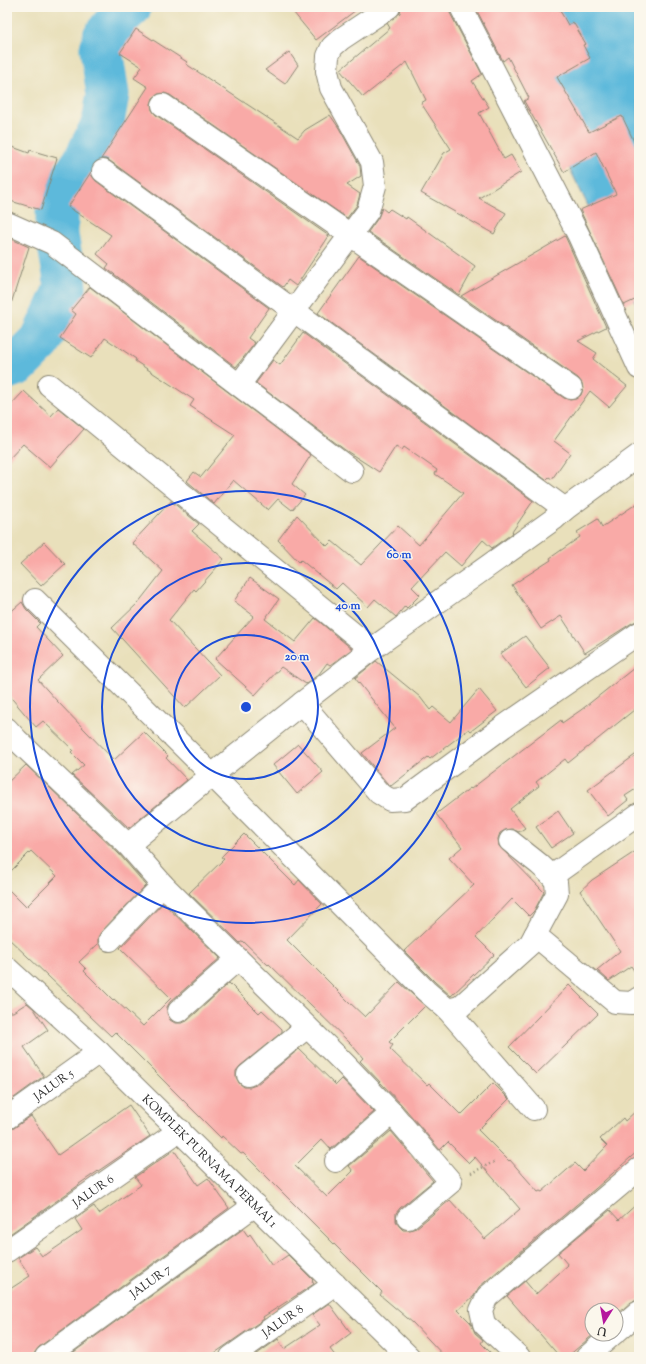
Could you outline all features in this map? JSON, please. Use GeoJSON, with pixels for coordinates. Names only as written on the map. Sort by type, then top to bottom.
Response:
{"type":"FeatureCollection","features":[{"type":"Feature","properties":{"kind":"street"},"geometry":{"type":"LineString","coordinates":[[239,385],[368,211],[375,186],[372,162],[331,88],[327,71],[328,56],[332,47],[341,39],[389,7]]}},
{"type":"Feature","properties":{"kind":"street"},"geometry":{"type":"LineString","coordinates":[[461,7],[579,236],[639,368]]}},
{"type":"Feature","properties":{"kind":"street"},"geometry":{"type":"LineString","coordinates":[[163,106],[571,388]]}},
{"type":"Feature","properties":{"kind":"street"},"geometry":{"type":"LineString","coordinates":[[103,171],[565,508]]}},
{"type":"Feature","properties":{"kind":"street"},"geometry":{"type":"LineString","coordinates":[[7,223],[52,243],[76,260],[352,471]]}},
{"type":"Feature","properties":{"kind":"street"},"geometry":{"type":"LineString","coordinates":[[49,385],[372,649]]}},
{"type":"Feature","properties":{"kind":"street"},"geometry":{"type":"LineString","coordinates":[[128,845],[212,775],[372,649],[554,519],[565,508],[639,455]]}},
{"type":"Feature","properties":{"kind":"street"},"geometry":{"type":"LineString","coordinates":[[35,600],[212,775],[426,991],[448,1010],[534,1109]]}},
{"type":"Feature","properties":{"kind":"street"},"geometry":{"type":"LineString","coordinates":[[302,703],[379,793],[390,800],[405,799],[503,727],[639,633]]}},
{"type":"Feature","properties":{"kind":"street"},"geometry":{"type":"LineString","coordinates":[[10,739],[128,845],[162,884],[392,1113],[451,1182],[408,1218]]}},
{"type":"Feature","properties":{"kind":"street"},"geometry":{"type":"LineString","coordinates":[[552,876],[639,814]]}},
{"type":"Feature","properties":{"kind":"street"},"geometry":{"type":"LineString","coordinates":[[448,1010],[460,1008],[530,944],[557,894],[556,882],[552,876],[510,841]]}},
{"type":"Feature","properties":{"kind":"street"},"geometry":{"type":"LineString","coordinates":[[110,940],[162,884]]}},
{"type":"Feature","properties":{"kind":"street"},"geometry":{"type":"LineString","coordinates":[[535,935],[615,1002],[632,1003],[639,998]]}},
{"type":"Feature","properties":{"kind":"street"},"geometry":{"type":"LineString","coordinates":[[179,1011],[238,959]]}},
{"type":"Feature","properties":{"kind":"street","name":"KOMPLEK PURNAMA PERMAI 1"},"geometry":{"type":"LineString","coordinates":[[11,978],[99,1052],[180,1130],[407,1356]]}},
{"type":"Feature","properties":{"kind":"street"},"geometry":{"type":"LineString","coordinates":[[248,1075],[307,1027]]}},
{"type":"Feature","properties":{"kind":"street","name":"JALUR 5"},"geometry":{"type":"LineString","coordinates":[[7,1118],[99,1052]]}},
{"type":"Feature","properties":{"kind":"street"},"geometry":{"type":"LineString","coordinates":[[336,1161],[392,1113]]}},
{"type":"Feature","properties":{"kind":"street","name":"JALUR 6"},"geometry":{"type":"LineString","coordinates":[[7,1251],[180,1130]]}},
{"type":"Feature","properties":{"kind":"street"},"geometry":{"type":"LineString","coordinates":[[519,1357],[484,1324],[481,1310],[487,1297],[639,1170]]}},
{"type":"Feature","properties":{"kind":"street","name":"JALUR 7"},"geometry":{"type":"LineString","coordinates":[[46,1357],[255,1205]]}},
{"type":"Feature","properties":{"kind":"street","name":"JALUR 8"},"geometry":{"type":"LineString","coordinates":[[230,1357],[335,1284]]}},
{"type":"Feature","properties":{"kind":"street"},"geometry":{"type":"LineString","coordinates":[[624,1325],[639,1312]]}},
{"type":"Feature","properties":{"kind":"street"},"geometry":{"type":"LineString","coordinates":[[587,1357],[604,1342]]}},
{"type":"Feature","properties":{"kind":"water"},"geometry":{"type":"Polygon","coordinates":[[[490,7],[639,7],[639,309],[490,7]]]}},
{"type":"Feature","properties":{"kind":"building"},"geometry":{"type":"Polygon","coordinates":[[[289,7],[360,7],[316,40],[289,7]]]}},
{"type":"Feature","properties":{"kind":"building"},"geometry":{"type":"Polygon","coordinates":[[[401,7],[449,7],[450,13],[482,74],[472,81],[489,107],[479,113],[504,159],[511,155],[521,172],[479,198],[506,213],[494,234],[421,193],[444,153],[451,149],[421,103],[426,100],[407,62],[363,97],[340,70],[390,28],[387,23],[400,13],[401,7]]]}},
{"type":"Feature","properties":{"kind":"building"},"geometry":{"type":"Polygon","coordinates":[[[475,7],[558,7],[568,25],[573,22],[586,44],[583,45],[590,58],[557,77],[589,132],[622,116],[639,152],[639,298],[624,305],[580,210],[616,194],[596,152],[564,172],[524,101],[529,98],[508,57],[503,61],[475,7]]]}},
{"type":"Feature","properties":{"kind":"building"},"geometry":{"type":"Polygon","coordinates":[[[136,29],[298,138],[305,130],[330,115],[339,128],[360,166],[361,176],[347,185],[360,194],[357,205],[347,218],[170,95],[164,93],[158,94],[153,98],[151,104],[152,110],[156,115],[329,236],[296,286],[288,280],[283,287],[110,161],[101,159],[148,87],[134,78],[142,67],[120,53],[136,29]]]}},
{"type":"Feature","properties":{"kind":"building"},"geometry":{"type":"Polygon","coordinates":[[[289,52],[298,65],[285,84],[265,70],[289,52]]]}},
{"type":"Feature","properties":{"kind":"building"},"geometry":{"type":"Polygon","coordinates":[[[7,145],[29,153],[30,150],[57,158],[41,210],[7,200],[7,145]]]}},
{"type":"Feature","properties":{"kind":"building"},"geometry":{"type":"Polygon","coordinates":[[[91,172],[96,181],[269,308],[248,338],[255,343],[236,367],[106,268],[109,264],[97,254],[111,235],[68,207],[91,172]]]}},
{"type":"Feature","properties":{"kind":"building"},"geometry":{"type":"Polygon","coordinates":[[[382,208],[387,212],[390,209],[406,219],[407,217],[475,266],[459,295],[368,232],[378,218],[382,208]]]}},
{"type":"Feature","properties":{"kind":"building"},"geometry":{"type":"Polygon","coordinates":[[[565,236],[606,327],[578,341],[597,353],[593,359],[627,386],[609,407],[590,391],[554,441],[570,453],[552,479],[549,477],[546,480],[318,313],[359,256],[564,398],[570,400],[576,399],[581,395],[583,389],[582,383],[578,378],[461,296],[565,236]]]}},
{"type":"Feature","properties":{"kind":"building"},"geometry":{"type":"Polygon","coordinates":[[[7,237],[29,247],[11,304],[7,303],[7,237]]]}},
{"type":"Feature","properties":{"kind":"building"},"geometry":{"type":"Polygon","coordinates":[[[90,287],[311,455],[292,484],[305,495],[292,510],[278,499],[268,510],[233,480],[214,504],[187,481],[194,472],[201,477],[235,435],[190,406],[194,400],[135,361],[136,359],[105,338],[91,358],[60,338],[76,314],[71,310],[90,287]]]}},
{"type":"Feature","properties":{"kind":"building"},"geometry":{"type":"Polygon","coordinates":[[[303,333],[533,501],[512,532],[513,533],[492,548],[483,540],[461,566],[445,552],[412,587],[420,595],[407,608],[405,606],[396,617],[375,599],[368,607],[342,583],[336,589],[301,560],[299,562],[278,540],[297,515],[327,546],[332,541],[361,565],[398,526],[419,545],[463,493],[435,474],[437,470],[404,447],[402,450],[396,446],[379,472],[345,450],[256,383],[273,360],[280,365],[303,333]]]}},
{"type":"Feature","properties":{"kind":"building"},"geometry":{"type":"Polygon","coordinates":[[[24,391],[51,416],[58,408],[84,429],[50,467],[23,444],[7,461],[7,409],[24,391]]]}},
{"type":"Feature","properties":{"kind":"building"},"geometry":{"type":"Polygon","coordinates":[[[171,501],[199,524],[192,531],[224,559],[196,591],[194,589],[169,620],[220,675],[185,708],[112,628],[138,603],[163,571],[132,543],[171,501]]]}},
{"type":"Feature","properties":{"kind":"building"},"geometry":{"type":"Polygon","coordinates":[[[639,502],[639,620],[585,653],[561,616],[541,629],[512,585],[551,560],[550,558],[580,537],[577,532],[598,519],[602,527],[639,502]]]}},
{"type":"Feature","properties":{"kind":"building"},"geometry":{"type":"Polygon","coordinates":[[[44,542],[65,564],[41,586],[20,564],[44,542]]]}},
{"type":"Feature","properties":{"kind":"building"},"geometry":{"type":"Polygon","coordinates":[[[250,578],[279,599],[265,619],[295,642],[315,618],[352,649],[330,665],[327,663],[319,674],[306,684],[281,667],[255,695],[215,659],[254,616],[234,601],[250,578]]]}},
{"type":"Feature","properties":{"kind":"building"},"geometry":{"type":"Polygon","coordinates":[[[22,602],[26,609],[40,623],[36,627],[63,656],[38,680],[57,701],[114,760],[144,732],[168,756],[166,758],[187,780],[129,828],[72,775],[84,765],[71,752],[73,750],[43,721],[36,727],[7,693],[7,615],[22,602]]]}},
{"type":"Feature","properties":{"kind":"building"},"geometry":{"type":"Polygon","coordinates":[[[525,636],[550,668],[526,687],[500,654],[525,636]]]}},
{"type":"Feature","properties":{"kind":"building"},"geometry":{"type":"Polygon","coordinates":[[[376,661],[420,697],[430,710],[433,707],[451,722],[479,689],[497,711],[471,731],[469,729],[430,759],[428,757],[391,786],[362,753],[395,728],[355,678],[376,661]]]}},
{"type":"Feature","properties":{"kind":"building"},"geometry":{"type":"Polygon","coordinates":[[[639,664],[639,706],[568,763],[565,759],[536,782],[539,786],[510,809],[525,828],[519,832],[512,829],[505,830],[500,833],[498,839],[499,846],[544,892],[534,911],[529,916],[512,899],[476,937],[494,955],[451,996],[404,951],[474,885],[449,858],[462,847],[436,814],[561,720],[562,723],[581,710],[639,664]]]}},
{"type":"Feature","properties":{"kind":"building"},"geometry":{"type":"Polygon","coordinates":[[[298,744],[323,772],[297,794],[273,765],[298,744]]]}},
{"type":"Feature","properties":{"kind":"building"},"geometry":{"type":"Polygon","coordinates":[[[639,752],[639,787],[625,796],[628,800],[608,816],[588,790],[639,752]]]}},
{"type":"Feature","properties":{"kind":"building"},"geometry":{"type":"Polygon","coordinates":[[[26,765],[119,854],[146,885],[101,932],[98,937],[98,944],[79,962],[86,969],[84,971],[113,1000],[114,999],[143,1026],[171,998],[120,948],[163,903],[220,958],[170,1002],[167,1007],[167,1013],[170,1020],[175,1023],[187,1021],[229,983],[259,1013],[262,1010],[282,1029],[282,1032],[240,1066],[236,1071],[236,1077],[239,1083],[244,1087],[256,1085],[299,1049],[336,1085],[342,1079],[374,1112],[331,1149],[322,1139],[295,1166],[327,1197],[353,1171],[349,1166],[391,1131],[433,1181],[396,1213],[396,1221],[403,1230],[416,1228],[450,1200],[485,1239],[520,1209],[475,1157],[469,1163],[448,1142],[440,1150],[401,1104],[360,1061],[363,1058],[351,1044],[269,964],[268,965],[243,941],[240,943],[189,893],[224,859],[221,857],[244,834],[295,885],[299,880],[322,904],[287,940],[349,1002],[365,1017],[399,982],[425,1006],[389,1042],[393,1045],[390,1049],[427,1085],[429,1083],[461,1115],[493,1083],[509,1099],[478,1130],[509,1161],[510,1160],[538,1192],[542,1192],[575,1163],[583,1171],[607,1146],[600,1139],[623,1118],[625,1121],[639,1108],[639,1150],[479,1287],[474,1296],[458,1310],[471,1323],[475,1333],[483,1340],[481,1343],[495,1357],[445,1357],[413,1323],[380,1295],[382,1292],[243,1153],[241,1154],[222,1136],[221,1138],[115,1032],[111,1036],[7,937],[7,888],[26,907],[57,876],[31,851],[7,875],[7,783],[26,765]]]}},
{"type":"Feature","properties":{"kind":"building"},"geometry":{"type":"Polygon","coordinates":[[[558,811],[573,833],[551,848],[536,827],[558,811]]]}},
{"type":"Feature","properties":{"kind":"building"},"geometry":{"type":"Polygon","coordinates":[[[639,849],[639,978],[631,966],[609,981],[597,970],[620,951],[580,891],[592,880],[639,849]]]}},
{"type":"Feature","properties":{"kind":"building"},"geometry":{"type":"Polygon","coordinates":[[[569,985],[598,1014],[536,1074],[509,1047],[569,985]]]}},
{"type":"Feature","properties":{"kind":"building"},"geometry":{"type":"Polygon","coordinates":[[[27,1003],[34,1009],[48,1030],[24,1047],[44,1076],[7,1103],[7,1012],[13,1012],[27,1003]]]}},
{"type":"Feature","properties":{"kind":"building"},"geometry":{"type":"Polygon","coordinates":[[[129,1105],[150,1136],[79,1184],[7,1236],[7,1130],[14,1128],[31,1116],[58,1155],[129,1105]]]}},
{"type":"Feature","properties":{"kind":"building"},"geometry":{"type":"Polygon","coordinates":[[[174,1150],[198,1185],[208,1178],[229,1208],[39,1347],[35,1352],[34,1357],[7,1357],[7,1291],[30,1276],[18,1258],[35,1247],[42,1256],[47,1254],[82,1230],[75,1219],[94,1206],[99,1214],[141,1185],[135,1177],[174,1150]]]}},
{"type":"Feature","properties":{"kind":"building"},"geometry":{"type":"Polygon","coordinates":[[[639,1202],[639,1300],[631,1302],[624,1308],[624,1302],[584,1302],[585,1342],[567,1357],[560,1357],[507,1296],[525,1281],[536,1294],[568,1265],[558,1253],[610,1210],[619,1220],[639,1202]]]}},
{"type":"Feature","properties":{"kind":"building"},"geometry":{"type":"Polygon","coordinates":[[[243,1229],[248,1236],[250,1234],[272,1266],[288,1255],[313,1280],[312,1281],[314,1284],[263,1317],[264,1319],[209,1357],[67,1357],[243,1229]]]}},
{"type":"Feature","properties":{"kind":"building"},"geometry":{"type":"Polygon","coordinates":[[[329,1303],[351,1333],[330,1349],[336,1357],[259,1357],[257,1354],[278,1339],[284,1349],[320,1325],[312,1315],[329,1303]]]}},
{"type":"Feature","properties":{"kind":"waterway"},"geometry":{"type":"LineString","coordinates":[[7,368],[18,364],[41,341],[65,289],[64,274],[57,235],[57,206],[61,195],[83,163],[103,123],[108,94],[101,49],[104,37],[121,15],[130,7]]}}]}
